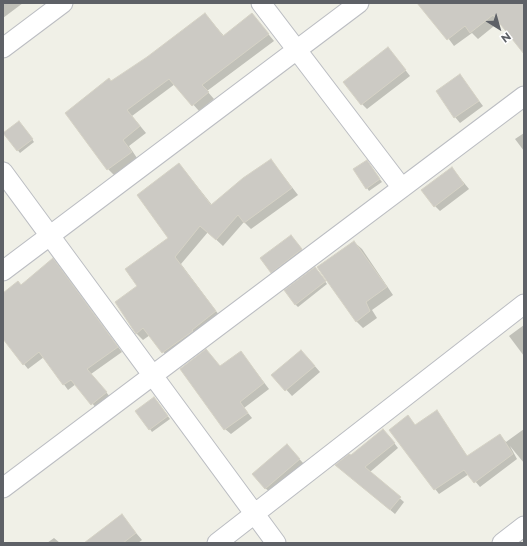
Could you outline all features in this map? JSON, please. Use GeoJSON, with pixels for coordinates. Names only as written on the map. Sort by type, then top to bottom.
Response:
{"type":"FeatureCollection","features":[{"type":"Feature","properties":{"kind":"street"},"geometry":{"type":"LineString","coordinates":[[3,48],[63,3]]}},
{"type":"Feature","properties":{"kind":"street"},"geometry":{"type":"LineString","coordinates":[[261,3],[402,188]]}},
{"type":"Feature","properties":{"kind":"street"},"geometry":{"type":"LineString","coordinates":[[3,272],[359,3]]}},
{"type":"Feature","properties":{"kind":"street"},"geometry":{"type":"LineString","coordinates":[[3,488],[524,96]]}},
{"type":"Feature","properties":{"kind":"street"},"geometry":{"type":"LineString","coordinates":[[3,172],[276,543]]}},
{"type":"Feature","properties":{"kind":"street"},"geometry":{"type":"LineString","coordinates":[[217,543],[524,304]]}},
{"type":"Feature","properties":{"kind":"street"},"geometry":{"type":"LineString","coordinates":[[502,543],[524,526]]}},
{"type":"Feature","properties":{"kind":"building"},"geometry":{"type":"Polygon","coordinates":[[[417,3],[524,3],[524,54],[493,15],[470,33],[465,26],[447,40],[417,3]]]}},
{"type":"Feature","properties":{"kind":"building"},"geometry":{"type":"Polygon","coordinates":[[[205,13],[223,36],[252,13],[269,34],[202,85],[209,92],[192,106],[169,79],[127,110],[140,126],[123,140],[132,152],[107,170],[65,113],[109,78],[111,81],[147,57],[205,13]]]}},
{"type":"Feature","properties":{"kind":"building"},"geometry":{"type":"Polygon","coordinates":[[[388,47],[406,70],[361,105],[343,82],[388,47]]]}},
{"type":"Feature","properties":{"kind":"building"},"geometry":{"type":"Polygon","coordinates":[[[460,74],[479,101],[454,118],[436,91],[460,74]]]}},
{"type":"Feature","properties":{"kind":"building"},"geometry":{"type":"Polygon","coordinates":[[[19,121],[33,139],[17,151],[3,133],[19,121]]]}},
{"type":"Feature","properties":{"kind":"building"},"geometry":{"type":"Polygon","coordinates":[[[271,159],[292,188],[244,223],[238,215],[216,240],[200,226],[175,257],[216,311],[192,330],[193,331],[162,353],[143,328],[136,334],[115,302],[137,286],[125,269],[168,238],[137,195],[179,163],[211,205],[243,178],[271,159]]]}},
{"type":"Feature","properties":{"kind":"building"},"geometry":{"type":"Polygon","coordinates":[[[367,160],[380,179],[366,189],[353,169],[367,160]]]}},
{"type":"Feature","properties":{"kind":"building"},"geometry":{"type":"Polygon","coordinates":[[[452,167],[464,184],[434,207],[421,190],[452,167]]]}},
{"type":"Feature","properties":{"kind":"building"},"geometry":{"type":"Polygon","coordinates":[[[291,235],[302,249],[271,273],[260,258],[291,235]]]}},
{"type":"Feature","properties":{"kind":"building"},"geometry":{"type":"Polygon","coordinates":[[[354,241],[387,287],[366,302],[370,311],[356,322],[317,267],[354,241]]]}},
{"type":"Feature","properties":{"kind":"building"},"geometry":{"type":"Polygon","coordinates":[[[53,258],[118,347],[87,369],[107,392],[91,405],[71,380],[63,385],[39,352],[23,365],[3,339],[3,293],[18,281],[21,285],[53,258]]]}},
{"type":"Feature","properties":{"kind":"building"},"geometry":{"type":"Polygon","coordinates":[[[315,267],[326,281],[295,305],[284,290],[315,267]]]}},
{"type":"Feature","properties":{"kind":"building"},"geometry":{"type":"Polygon","coordinates":[[[206,349],[220,366],[241,351],[264,383],[240,402],[248,413],[224,430],[180,369],[206,349]]]}},
{"type":"Feature","properties":{"kind":"building"},"geometry":{"type":"Polygon","coordinates":[[[301,350],[315,366],[285,391],[271,375],[301,350]]]}},
{"type":"Feature","properties":{"kind":"building"},"geometry":{"type":"Polygon","coordinates":[[[154,397],[168,416],[149,430],[135,411],[154,397]]]}},
{"type":"Feature","properties":{"kind":"building"},"geometry":{"type":"Polygon","coordinates":[[[437,410],[467,456],[500,434],[513,454],[474,483],[464,470],[434,490],[389,430],[408,415],[415,425],[437,410]]]}},
{"type":"Feature","properties":{"kind":"building"},"geometry":{"type":"Polygon","coordinates":[[[383,429],[395,443],[365,467],[401,497],[390,510],[335,465],[349,454],[351,455],[383,429]]]}},
{"type":"Feature","properties":{"kind":"building"},"geometry":{"type":"Polygon","coordinates":[[[287,444],[300,459],[265,489],[252,474],[287,444]]]}},
{"type":"Feature","properties":{"kind":"building"},"geometry":{"type":"Polygon","coordinates":[[[122,514],[136,533],[123,543],[84,543],[122,514]]]}}]}
